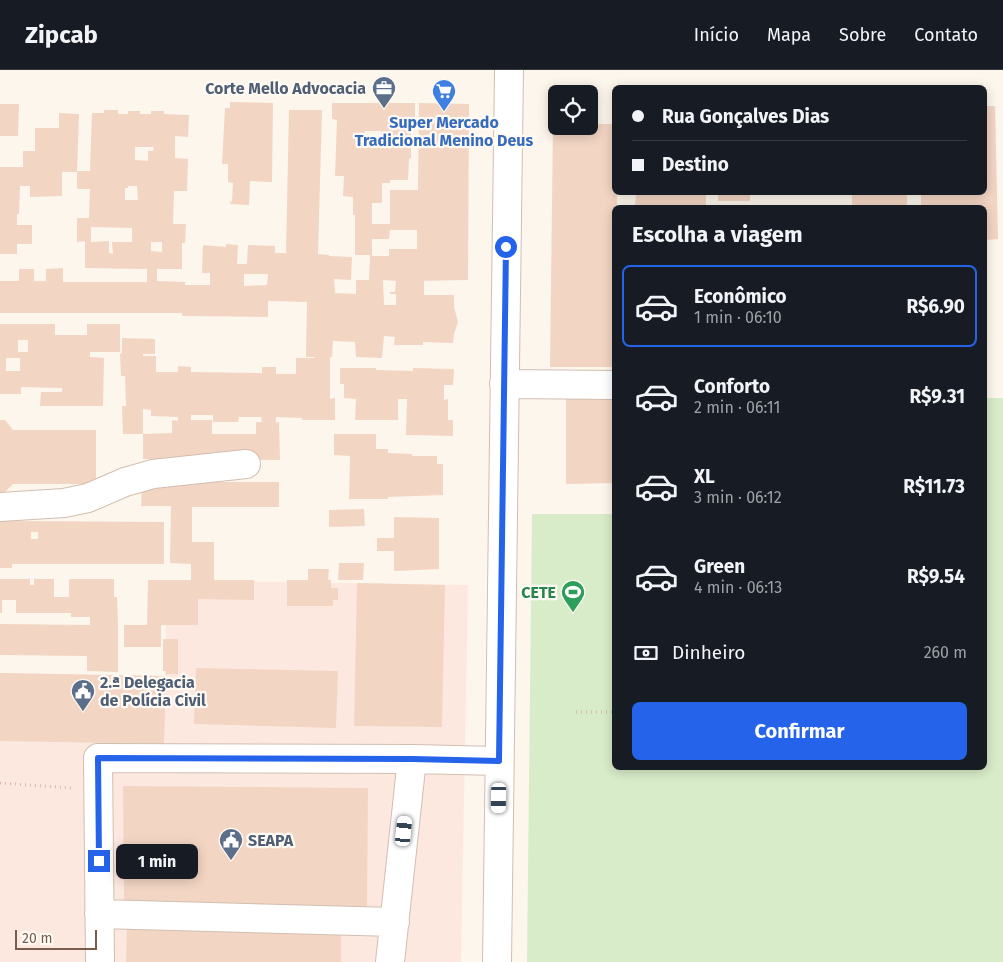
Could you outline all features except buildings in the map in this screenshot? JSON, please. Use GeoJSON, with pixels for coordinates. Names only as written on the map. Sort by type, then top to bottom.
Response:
{"type":"FeatureCollection","features":[{"type":"Feature","properties":{"kind":"street"},"geometry":{"type":"LineString","coordinates":[[497,962],[509,70]]}},
{"type":"Feature","properties":{"kind":"street"},"geometry":{"type":"LineString","coordinates":[[504,384],[612,385]]}},
{"type":"Feature","properties":{"kind":"street"},"geometry":{"type":"LineString","coordinates":[[0,507],[64,503],[88,498],[124,482],[153,474],[246,464]]}},
{"type":"Feature","properties":{"kind":"street"},"geometry":{"type":"LineString","coordinates":[[100,962],[98,758],[499,761]]}},
{"type":"Feature","properties":{"kind":"street"},"geometry":{"type":"LineString","coordinates":[[390,962],[412,759]]}},
{"type":"Feature","properties":{"kind":"street"},"geometry":{"type":"LineString","coordinates":[[99,914],[395,922]]}},
{"type":"Feature","properties":{"kind":"path"},"geometry":{"type":"LineString","coordinates":[[576,712],[612,712]]}},
{"type":"Feature","properties":{"kind":"path"},"geometry":{"type":"LineString","coordinates":[[0,783],[99,790]]}},
{"type":"Feature","properties":{"kind":"shaded area","name":"SEAPA"},"geometry":{"type":"Polygon","coordinates":[[[167,580],[468,585],[461,962],[0,962],[0,673],[165,676],[167,580]]]}},
{"type":"Feature","properties":{"kind":"green space","name":"CETE"},"geometry":{"type":"Polygon","coordinates":[[[987,398],[1003,398],[1003,962],[527,962],[532,514],[612,514],[612,770],[987,770],[987,398]]]}},
{"type":"Feature","properties":{"kind":"place","name":"Corte Mello Advocacia"},"geometry":{"type":"Point","coordinates":[384,109]}},
{"type":"Feature","properties":{"kind":"place","name":"Super Mercado Tradicional Menino Deus"},"geometry":{"type":"Point","coordinates":[444,112]}},
{"type":"Feature","properties":{"kind":"place","name":"CETE"},"geometry":{"type":"Point","coordinates":[573,613]}},
{"type":"Feature","properties":{"kind":"place","name":"2.ª Delegacia de Polícia Civil"},"geometry":{"type":"Point","coordinates":[83,712]}},
{"type":"Feature","properties":{"kind":"place","name":"SEAPA"},"geometry":{"type":"Point","coordinates":[231,861]}},
{"type":"Feature","properties":{"kind":"route"},"geometry":{"type":"LineString","coordinates":[[99,861],[98,758],[499,761],[506,247]]}}]}
